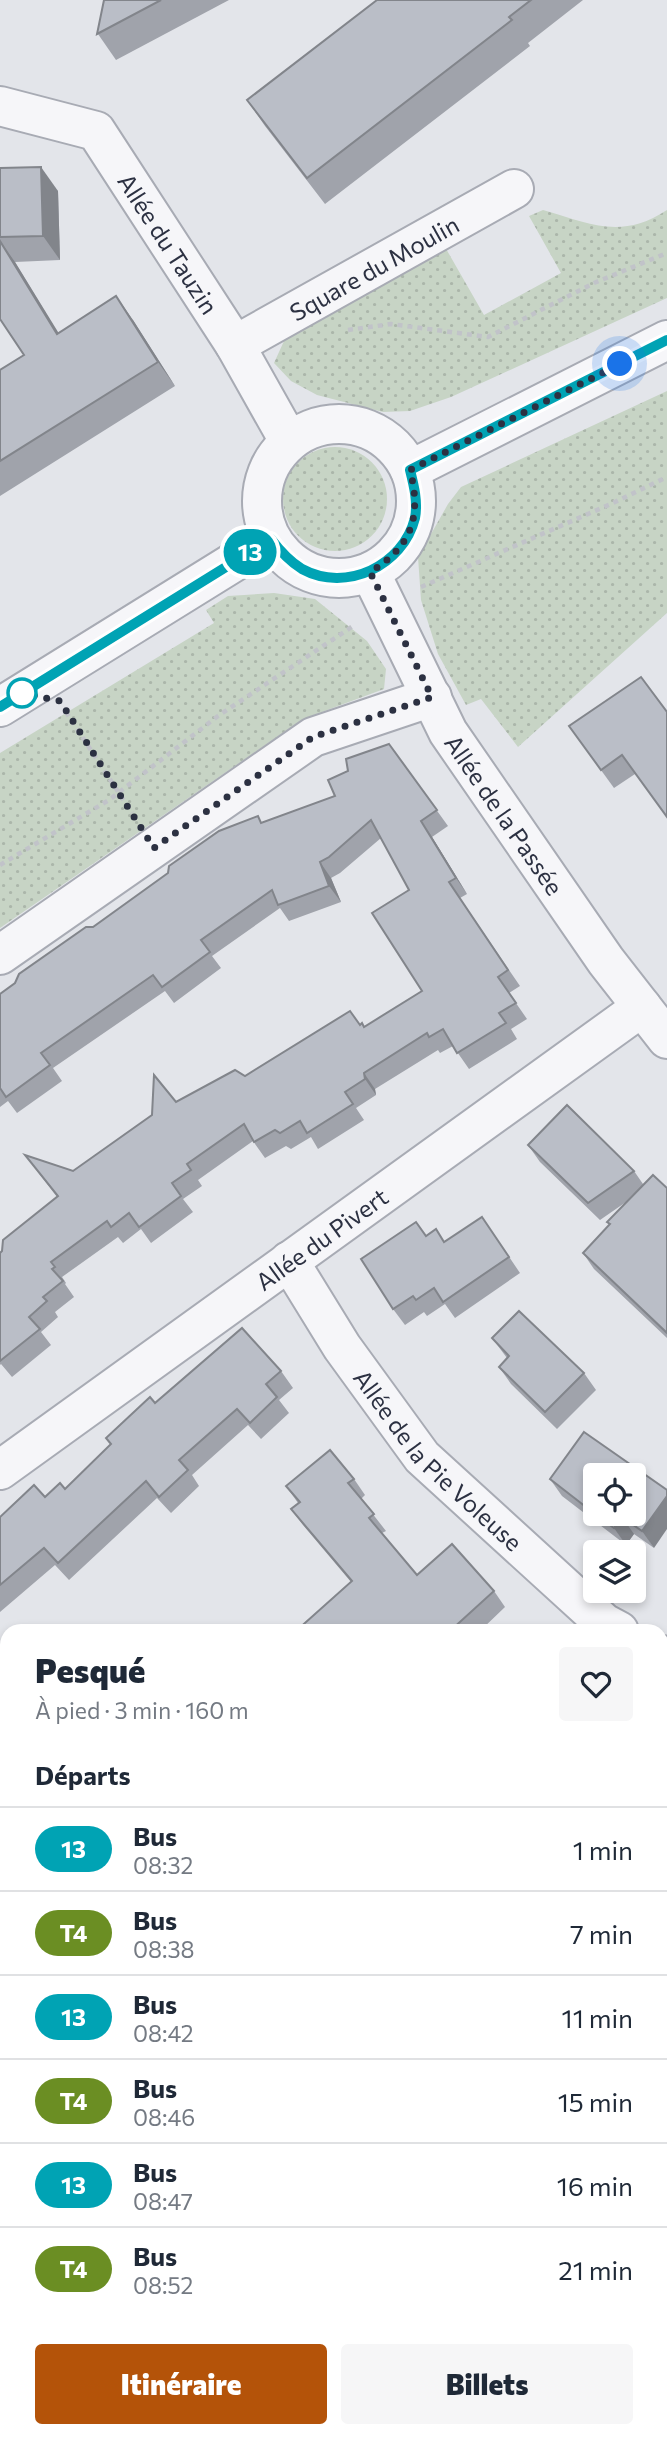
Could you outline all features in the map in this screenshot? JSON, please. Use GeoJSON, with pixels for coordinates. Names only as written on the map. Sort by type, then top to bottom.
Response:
{"type":"FeatureCollection","features":[{"type":"Feature","properties":{"kind":"street","name":"Allée du Tauzin"},"geometry":{"type":"LineString","coordinates":[[0,106],[96,131],[235,345],[289,441]]}},
{"type":"Feature","properties":{"kind":"street","name":"Square du Moulin"},"geometry":{"type":"LineString","coordinates":[[235,345],[514,189]]}},
{"type":"Feature","properties":{"kind":"street"},"geometry":{"type":"LineString","coordinates":[[410,470],[667,340]]}},
{"type":"Feature","properties":{"kind":"street"},"geometry":{"type":"LineString","coordinates":[[333,424],[356,425],[379,435],[397,449],[410,470],[416,493],[415,518],[406,540],[391,559],[370,572],[348,578],[325,577],[304,570],[285,556],[271,539],[263,519],[261,497],[265,476],[275,457],[289,441],[310,429],[333,424]]}},
{"type":"Feature","properties":{"kind":"street"},"geometry":{"type":"LineString","coordinates":[[0,707],[271,539]]}},
{"type":"Feature","properties":{"kind":"street","name":"Allée de la Passée"},"geometry":{"type":"LineString","coordinates":[[370,572],[448,732],[606,961],[667,1039]]}},
{"type":"Feature","properties":{"kind":"street"},"geometry":{"type":"LineString","coordinates":[[0,955],[313,737],[432,697]]}},
{"type":"Feature","properties":{"kind":"street","name":"Allée du Pivert"},"geometry":{"type":"LineString","coordinates":[[0,1470],[642,1007]]}},
{"type":"Feature","properties":{"kind":"street","name":"Allée de la Pie Voleuse"},"geometry":{"type":"LineString","coordinates":[[289,1261],[342,1347],[422,1457],[602,1624]]}},
{"type":"Feature","properties":{"kind":"path"},"geometry":{"type":"LineString","coordinates":[[338,332],[391,324],[488,337],[594,283],[667,253]]}},
{"type":"Feature","properties":{"kind":"path"},"geometry":{"type":"LineString","coordinates":[[417,589],[667,477]]}},
{"type":"Feature","properties":{"kind":"path"},"geometry":{"type":"LineString","coordinates":[[0,864],[118,793],[218,716],[356,623]]}},
{"type":"Feature","properties":{"kind":"path"},"geometry":{"type":"LineString","coordinates":[[45,679],[154,848]]}},
{"type":"Feature","properties":{"kind":"green space"},"geometry":{"type":"Polygon","coordinates":[[[543,210],[591,224],[620,227],[635,225],[667,210],[667,298],[451,397],[410,411],[383,412],[317,395],[291,381],[274,363],[289,330],[445,247],[484,315],[561,273],[529,216],[543,210]]]}},
{"type":"Feature","properties":{"kind":"green space"},"geometry":{"type":"Polygon","coordinates":[[[667,391],[667,613],[518,747],[481,699],[466,705],[438,654],[421,600],[418,557],[448,504],[461,487],[667,391]]]}},
{"type":"Feature","properties":{"kind":"green space"},"geometry":{"type":"Polygon","coordinates":[[[335,447],[355,451],[372,462],[383,479],[387,499],[383,519],[372,536],[355,547],[335,551],[315,547],[298,536],[287,519],[283,499],[287,479],[298,462],[315,451],[335,447]]]}},
{"type":"Feature","properties":{"kind":"green space"},"geometry":{"type":"Polygon","coordinates":[[[274,593],[315,599],[367,641],[386,669],[384,689],[303,719],[0,928],[0,753],[214,623],[206,610],[228,596],[274,593]]]}},
{"type":"Feature","properties":{"kind":"building"},"geometry":{"type":"Polygon","coordinates":[[[104,0],[161,0],[97,34],[104,0]]]}},
{"type":"Feature","properties":{"kind":"building"},"geometry":{"type":"Polygon","coordinates":[[[377,0],[531,0],[509,17],[512,20],[307,178],[247,100],[377,0]]]}},
{"type":"Feature","properties":{"kind":"building"},"geometry":{"type":"Polygon","coordinates":[[[41,167],[43,236],[0,237],[0,168],[41,167]]]}},
{"type":"Feature","properties":{"kind":"building"},"geometry":{"type":"Polygon","coordinates":[[[0,241],[57,334],[116,296],[158,362],[0,461],[0,370],[24,355],[0,319],[0,241]]]}},
{"type":"Feature","properties":{"kind":"building"},"geometry":{"type":"Polygon","coordinates":[[[641,677],[667,712],[667,817],[622,755],[601,770],[569,726],[641,677]]]}},
{"type":"Feature","properties":{"kind":"building"},"geometry":{"type":"Polygon","coordinates":[[[389,744],[437,810],[421,821],[456,878],[449,882],[508,970],[498,977],[516,1003],[499,1013],[506,1023],[457,1053],[443,1029],[429,1037],[427,1033],[364,1073],[365,1079],[345,1092],[353,1104],[307,1133],[300,1121],[280,1133],[275,1130],[254,1142],[244,1124],[187,1164],[191,1170],[172,1183],[181,1196],[139,1227],[129,1213],[111,1227],[107,1221],[51,1262],[55,1267],[52,1269],[63,1281],[43,1297],[47,1301],[29,1317],[40,1329],[0,1361],[0,1253],[3,1240],[58,1196],[25,1155],[73,1171],[152,1115],[154,1075],[176,1102],[235,1070],[245,1076],[350,1011],[364,1027],[422,991],[372,913],[409,890],[371,820],[320,862],[329,886],[278,905],[272,890],[201,940],[210,952],[162,987],[153,975],[41,1053],[50,1065],[6,1097],[0,1088],[0,994],[15,983],[19,974],[86,927],[93,927],[168,873],[169,866],[219,831],[258,816],[261,823],[335,796],[328,780],[348,771],[346,759],[389,744]]]}},
{"type":"Feature","properties":{"kind":"building"},"geometry":{"type":"Polygon","coordinates":[[[567,1105],[634,1171],[588,1203],[528,1145],[567,1105]]]}},
{"type":"Feature","properties":{"kind":"building"},"geometry":{"type":"Polygon","coordinates":[[[653,1175],[667,1188],[667,1333],[583,1253],[610,1224],[607,1222],[653,1175]]]}},
{"type":"Feature","properties":{"kind":"building"},"geometry":{"type":"Polygon","coordinates":[[[482,1217],[509,1257],[443,1302],[434,1288],[416,1300],[413,1296],[393,1309],[361,1259],[416,1222],[426,1236],[436,1229],[444,1242],[482,1217]]]}},
{"type":"Feature","properties":{"kind":"building"},"geometry":{"type":"Polygon","coordinates":[[[519,1311],[584,1373],[545,1412],[499,1367],[509,1356],[492,1338],[519,1311]]]}},
{"type":"Feature","properties":{"kind":"building"},"geometry":{"type":"Polygon","coordinates":[[[242,1328],[281,1371],[266,1384],[277,1397],[250,1423],[237,1409],[179,1460],[188,1470],[159,1497],[146,1481],[58,1563],[44,1548],[0,1585],[0,1517],[34,1485],[45,1497],[60,1483],[65,1489],[111,1444],[106,1438],[150,1397],[155,1403],[242,1328]]]}},
{"type":"Feature","properties":{"kind":"building"},"geometry":{"type":"Polygon","coordinates":[[[584,1432],[628,1463],[583,1463],[583,1505],[550,1479],[584,1432]]]}},
{"type":"Feature","properties":{"kind":"building"},"geometry":{"type":"Polygon","coordinates":[[[330,1450],[354,1479],[348,1483],[374,1514],[369,1518],[417,1575],[452,1544],[494,1591],[458,1624],[304,1624],[352,1581],[291,1509],[300,1502],[286,1486],[330,1450]]]}},
{"type":"Feature","properties":{"kind":"building"},"geometry":{"type":"Polygon","coordinates":[[[646,1475],[667,1490],[667,1496],[646,1525],[646,1475]]]}},
{"type":"Feature","properties":{"kind":"bus line","name":"13"},"geometry":{"type":"LineString","coordinates":[[0,707],[271,539],[285,556],[304,570],[325,577],[348,578],[370,572],[391,559],[406,540],[415,518],[416,493],[410,470],[667,340]]}},
{"type":"Feature","properties":{"kind":"route"},"geometry":{"type":"LineString","coordinates":[[22,693],[60,701],[154,848],[313,737],[432,697],[370,572],[391,559],[406,540],[415,518],[416,493],[410,470],[620,364]]}}]}
